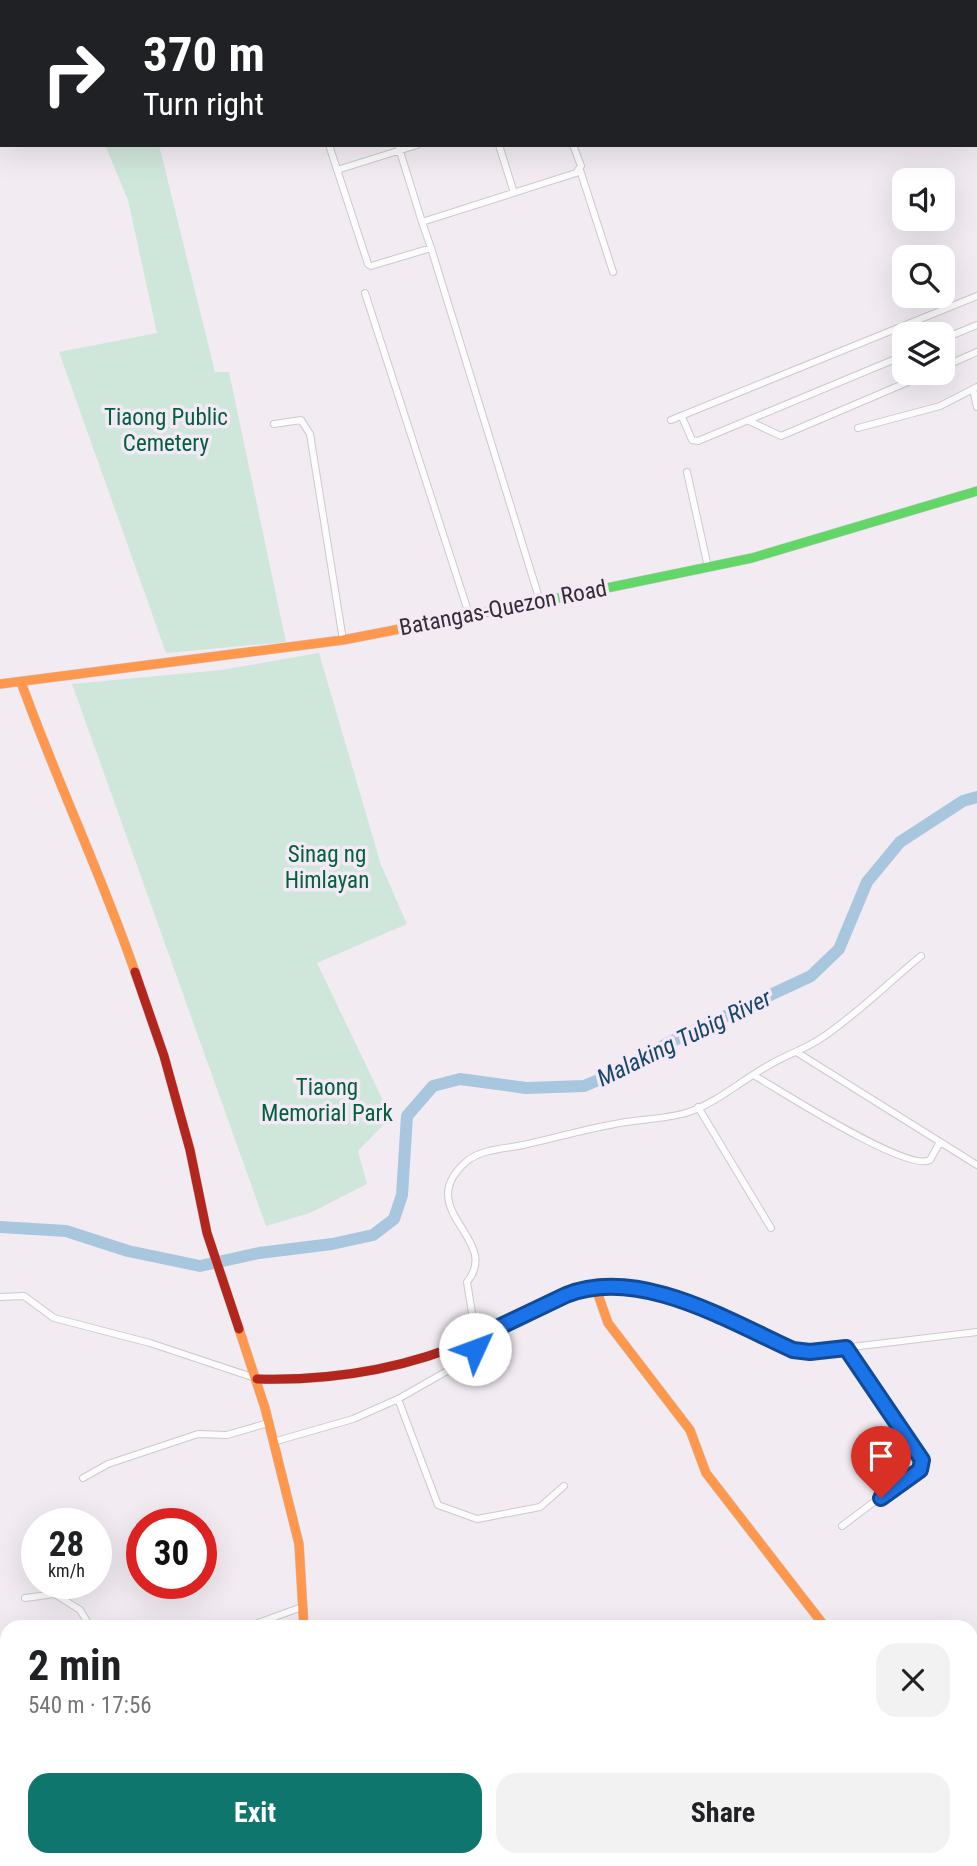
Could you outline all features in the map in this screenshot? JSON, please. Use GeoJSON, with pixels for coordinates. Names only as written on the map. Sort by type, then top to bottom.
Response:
{"type":"FeatureCollection","features":[{"type":"Feature","properties":{"kind":"street"},"geometry":{"type":"LineString","coordinates":[[330,147],[368,264],[371,266],[431,248]]}},
{"type":"Feature","properties":{"kind":"street"},"geometry":{"type":"LineString","coordinates":[[500,147],[514,193]]}},
{"type":"Feature","properties":{"kind":"street"},"geometry":{"type":"LineString","coordinates":[[574,147],[613,272]]}},
{"type":"Feature","properties":{"kind":"street"},"geometry":{"type":"LineString","coordinates":[[337,170],[399,148],[540,601]]}},
{"type":"Feature","properties":{"kind":"street"},"geometry":{"type":"LineString","coordinates":[[422,222],[580,170]]}},
{"type":"Feature","properties":{"kind":"street"},"geometry":{"type":"LineString","coordinates":[[365,293],[470,614]]}},
{"type":"Feature","properties":{"kind":"street"},"geometry":{"type":"LineString","coordinates":[[671,420],[977,296]]}},
{"type":"Feature","properties":{"kind":"street"},"geometry":{"type":"LineString","coordinates":[[955,334],[977,325]]}},
{"type":"Feature","properties":{"kind":"street"},"geometry":{"type":"LineString","coordinates":[[955,362],[977,352]]}},
{"type":"Feature","properties":{"kind":"street"},"geometry":{"type":"LineString","coordinates":[[682,417],[694,441],[749,421],[892,360]]}},
{"type":"Feature","properties":{"kind":"street"},"geometry":{"type":"LineString","coordinates":[[749,421],[781,436],[901,385]]}},
{"type":"Feature","properties":{"kind":"street"},"geometry":{"type":"LineString","coordinates":[[858,428],[940,406],[975,388],[977,407]]}},
{"type":"Feature","properties":{"kind":"street"},"geometry":{"type":"LineString","coordinates":[[274,424],[301,420],[310,434],[343,640]]}},
{"type":"Feature","properties":{"kind":"street"},"geometry":{"type":"LineString","coordinates":[[687,472],[708,567]]}},
{"type":"Feature","properties":{"kind":"street","name":"Batangas-Quezon Road"},"geometry":{"type":"LineString","coordinates":[[0,684],[343,640],[752,558],[977,491]]}},
{"type":"Feature","properties":{"kind":"street"},"geometry":{"type":"LineString","coordinates":[[21,682],[51,767],[84,837],[112,908],[164,1056],[190,1150],[207,1233],[222,1285],[257,1379],[299,1545],[303,1620]]}},
{"type":"Feature","properties":{"kind":"street"},"geometry":{"type":"LineString","coordinates":[[273,1442],[353,1419],[398,1399],[470,1358],[476,1338],[467,1282],[477,1271],[478,1257],[450,1211],[448,1196],[455,1176],[467,1161],[483,1152],[574,1131],[688,1112],[698,1108],[755,1076],[770,1064],[798,1053],[824,1036],[920,956]]}},
{"type":"Feature","properties":{"kind":"street"},"geometry":{"type":"LineString","coordinates":[[798,1053],[977,1165]]}},
{"type":"Feature","properties":{"kind":"street"},"geometry":{"type":"LineString","coordinates":[[755,1076],[857,1136],[918,1163],[930,1160],[940,1143]]}},
{"type":"Feature","properties":{"kind":"street"},"geometry":{"type":"LineString","coordinates":[[698,1108],[771,1228]]}},
{"type":"Feature","properties":{"kind":"street"},"geometry":{"type":"LineString","coordinates":[[0,1297],[24,1296],[54,1318],[150,1343],[257,1379],[289,1381],[426,1357],[476,1338],[566,1295],[595,1286],[627,1285],[666,1295],[793,1350],[810,1352],[977,1332]]}},
{"type":"Feature","properties":{"kind":"street"},"geometry":{"type":"LineString","coordinates":[[595,1286],[608,1323],[690,1430],[706,1474],[820,1620]]}},
{"type":"Feature","properties":{"kind":"street"},"geometry":{"type":"LineString","coordinates":[[842,1526],[923,1465],[897,1421],[846,1348]]}},
{"type":"Feature","properties":{"kind":"street"},"geometry":{"type":"LineString","coordinates":[[398,1399],[422,1456],[438,1505],[477,1519],[540,1507],[564,1486]]}},
{"type":"Feature","properties":{"kind":"street"},"geometry":{"type":"LineString","coordinates":[[83,1478],[108,1464],[148,1453],[176,1440],[198,1434],[227,1435],[268,1423]]}},
{"type":"Feature","properties":{"kind":"street"},"geometry":{"type":"LineString","coordinates":[[63,1599],[80,1610],[86,1620]]}},
{"type":"Feature","properties":{"kind":"street"},"geometry":{"type":"LineString","coordinates":[[266,1620],[302,1607]]}},
{"type":"Feature","properties":{"kind":"green space","name":"Tiaong Public Cemetery"},"geometry":{"type":"Polygon","coordinates":[[[106,147],[159,147],[215,372],[229,372],[286,642],[166,653],[59,352],[157,333],[128,200],[106,147]]]}},
{"type":"Feature","properties":{"kind":"green space"},"geometry":{"type":"Polygon","coordinates":[[[319,653],[381,865],[407,924],[317,963],[391,1117],[358,1151],[367,1184],[310,1213],[266,1226],[72,684],[221,670],[319,653]]]}},
{"type":"Feature","properties":{"kind":"waterway","name":"Malaking Tubig River"},"geometry":{"type":"LineString","coordinates":[[0,1227],[66,1231],[128,1251],[200,1266],[259,1253],[332,1244],[373,1235],[394,1219],[402,1195],[407,1116],[433,1086],[460,1079],[526,1088],[584,1086],[632,1066],[666,1044],[811,976],[839,949],[867,882],[900,842],[963,801],[977,797]]}},
{"type":"Feature","properties":{"kind":"traffic: fast"},"geometry":{"type":"LineString","coordinates":[[544,601],[752,558],[977,491]]}},
{"type":"Feature","properties":{"kind":"traffic: slow"},"geometry":{"type":"LineString","coordinates":[[0,684],[343,640],[544,601]]}},
{"type":"Feature","properties":{"kind":"traffic: slow"},"geometry":{"type":"LineString","coordinates":[[21,682],[135,972]]}},
{"type":"Feature","properties":{"kind":"traffic: slow"},"geometry":{"type":"LineString","coordinates":[[567,1294],[595,1286],[608,1323],[690,1430],[706,1473],[820,1620]]}},
{"type":"Feature","properties":{"kind":"traffic: slow"},"geometry":{"type":"LineString","coordinates":[[239,1329],[265,1408],[299,1544],[304,1620]]}},
{"type":"Feature","properties":{"kind":"traffic: jam"},"geometry":{"type":"LineString","coordinates":[[135,972],[164,1056],[190,1150],[207,1233],[239,1329]]}},
{"type":"Feature","properties":{"kind":"traffic: jam"},"geometry":{"type":"LineString","coordinates":[[257,1379],[340,1375],[421,1358],[486,1334],[567,1294]]}},
{"type":"Feature","properties":{"kind":"route"},"geometry":{"type":"LineString","coordinates":[[475,1349],[476,1338],[566,1295],[581,1289],[611,1285],[627,1285],[666,1295],[793,1350],[810,1352],[846,1348],[922,1460],[920,1470],[881,1498]]}},
{"type":"Feature","properties":{"kind":"park label","name":"Sinag ng Himlayan"},"geometry":{"type":"Point","coordinates":[327,867]}},
{"type":"Feature","properties":{"kind":"park label","name":"Tiaong Memorial Park"},"geometry":{"type":"Point","coordinates":[327,1100]}}]}
